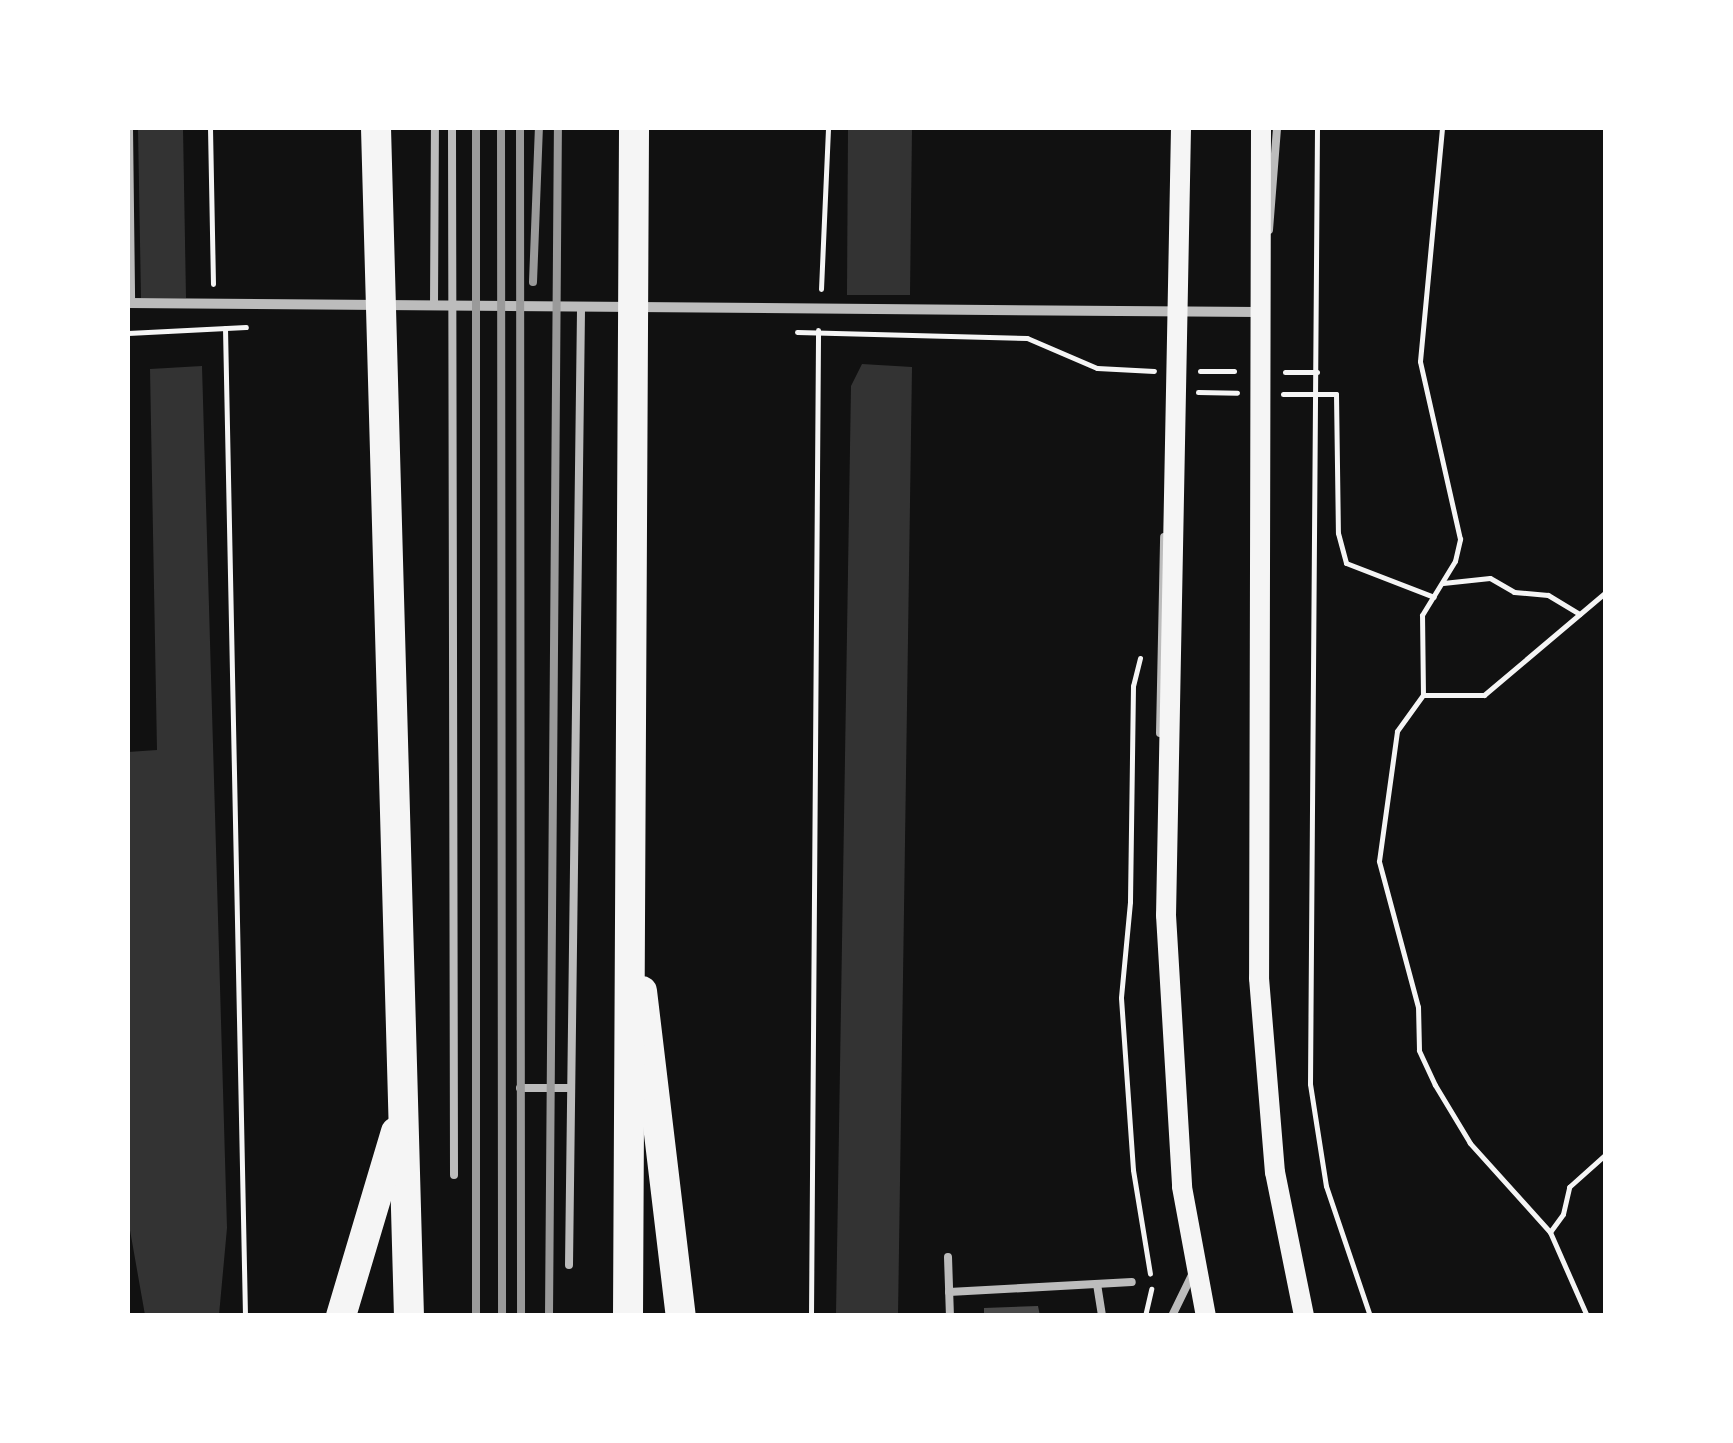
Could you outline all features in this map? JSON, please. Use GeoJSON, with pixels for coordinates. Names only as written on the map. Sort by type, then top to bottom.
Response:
{"type":"FeatureCollection","features":[{"type":"Feature","properties":{"kind":"highway"},"geometry":{"type":"LineString","coordinates":[[376,128],[409,1316]]}},
{"type":"Feature","properties":{"kind":"highway"},"geometry":{"type":"LineString","coordinates":[[628,1316],[634,128]]}},
{"type":"Feature","properties":{"kind":"highway"},"geometry":{"type":"LineString","coordinates":[[628,876],[681,1316]]}},
{"type":"Feature","properties":{"kind":"highway"},"geometry":{"type":"LineString","coordinates":[[341,1316],[404,1105]]}},
{"type":"Feature","properties":{"kind":"main road"},"geometry":{"type":"LineString","coordinates":[[1180,128],[1168,1007],[1195,1269],[1206,1316]]}},
{"type":"Feature","properties":{"kind":"main road"},"geometry":{"type":"LineString","coordinates":[[1261,128],[1259,978],[1275,1172],[1304,1316]]}},
{"type":"Feature","properties":{"kind":"street"},"geometry":{"type":"LineString","coordinates":[[129,303],[920,313],[1179,312],[1258,305]]}},
{"type":"Feature","properties":{"kind":"lane"},"geometry":{"type":"LineString","coordinates":[[129,128],[129,303]]}},
{"type":"Feature","properties":{"kind":"lane"},"geometry":{"type":"LineString","coordinates":[[434,305],[435,128]]}},
{"type":"Feature","properties":{"kind":"lane"},"geometry":{"type":"LineString","coordinates":[[452,128],[454,1175]]}},
{"type":"Feature","properties":{"kind":"lane"},"geometry":{"type":"LineString","coordinates":[[1258,305],[1276,191],[1277,128]]}},
{"type":"Feature","properties":{"kind":"lane"},"geometry":{"type":"LineString","coordinates":[[569,1265],[581,306]]}},
{"type":"Feature","properties":{"kind":"lane"},"geometry":{"type":"LineString","coordinates":[[520,1088],[570,1088]]}},
{"type":"Feature","properties":{"kind":"lane"},"geometry":{"type":"LineString","coordinates":[[948,1257],[950,1316]]}},
{"type":"Feature","properties":{"kind":"lane"},"geometry":{"type":"LineString","coordinates":[[1172,1316],[1195,1269]]}},
{"type":"Feature","properties":{"kind":"lane"},"geometry":{"type":"LineString","coordinates":[[949,1292],[1132,1282]]}},
{"type":"Feature","properties":{"kind":"lane"},"geometry":{"type":"LineString","coordinates":[[1097,1284],[1102,1316]]}},
{"type":"Feature","properties":{"kind":"path"},"geometry":{"type":"LineString","coordinates":[[210,128],[213,302],[226,329],[246,1316]]}},
{"type":"Feature","properties":{"kind":"path"},"geometry":{"type":"LineString","coordinates":[[811,1316],[818,311],[828,128]]}},
{"type":"Feature","properties":{"kind":"path"},"geometry":{"type":"LineString","coordinates":[[1317,128],[1310,1084],[1326,1186],[1370,1316]]}},
{"type":"Feature","properties":{"kind":"path"},"geometry":{"type":"LineString","coordinates":[[1442,128],[1420,361],[1460,539],[1444,583],[1422,615],[1423,695],[1397,732],[1379,861],[1418,1007],[1419,1050],[1470,1143],[1550,1232],[1587,1316]]}},
{"type":"Feature","properties":{"kind":"path"},"geometry":{"type":"LineString","coordinates":[[128,332],[226,329]]}},
{"type":"Feature","properties":{"kind":"path"},"geometry":{"type":"LineString","coordinates":[[833,333],[1027,338],[1097,368],[1317,372]]}},
{"type":"Feature","properties":{"kind":"path"},"geometry":{"type":"LineString","coordinates":[[1336,394],[1338,533],[1346,562],[1434,597]]}},
{"type":"Feature","properties":{"kind":"path"},"geometry":{"type":"LineString","coordinates":[[1444,583],[1478,576],[1514,592],[1548,595],[1581,614]]}},
{"type":"Feature","properties":{"kind":"path"},"geometry":{"type":"LineString","coordinates":[[1423,695],[1484,695],[1606,592]]}},
{"type":"Feature","properties":{"kind":"path"},"geometry":{"type":"LineString","coordinates":[[1142,641],[1132,686],[1130,902],[1121,998],[1132,1170],[1152,1282],[1145,1316]]}},
{"type":"Feature","properties":{"kind":"path"},"geometry":{"type":"LineString","coordinates":[[1550,1232],[1564,1214],[1568,1187],[1606,1154]]}},
{"type":"Feature","properties":{"kind":"shaded area"},"geometry":{"type":"Polygon","coordinates":[[[138,128],[183,128],[186,298],[141,298],[138,128]]]}},
{"type":"Feature","properties":{"kind":"shaded area"},"geometry":{"type":"Polygon","coordinates":[[[848,128],[912,128],[910,295],[847,295],[848,128]]]}},
{"type":"Feature","properties":{"kind":"shaded area"},"geometry":{"type":"Polygon","coordinates":[[[862,364],[912,367],[898,1316],[836,1315],[851,386],[862,364]]]}},
{"type":"Feature","properties":{"kind":"shaded area"},"geometry":{"type":"Polygon","coordinates":[[[202,366],[227,1228],[219,1315],[145,1315],[128,1219],[128,752],[157,750],[150,369],[202,366]]]}},
{"type":"Feature","properties":{"kind":"building"},"geometry":{"type":"Polygon","coordinates":[[[1038,1306],[1040,1316],[984,1316],[984,1308],[1038,1306]]]}},
{"type":"Feature","properties":{"kind":"railway"},"geometry":{"type":"LineString","coordinates":[[476,128],[476,1316]]}},
{"type":"Feature","properties":{"kind":"railway"},"geometry":{"type":"LineString","coordinates":[[501,128],[502,1316]]}},
{"type":"Feature","properties":{"kind":"railway"},"geometry":{"type":"LineString","coordinates":[[520,128],[521,1316]]}},
{"type":"Feature","properties":{"kind":"railway"},"geometry":{"type":"LineString","coordinates":[[533,282],[539,128]]}},
{"type":"Feature","properties":{"kind":"railway"},"geometry":{"type":"LineString","coordinates":[[549,1316],[558,128]]}}]}
